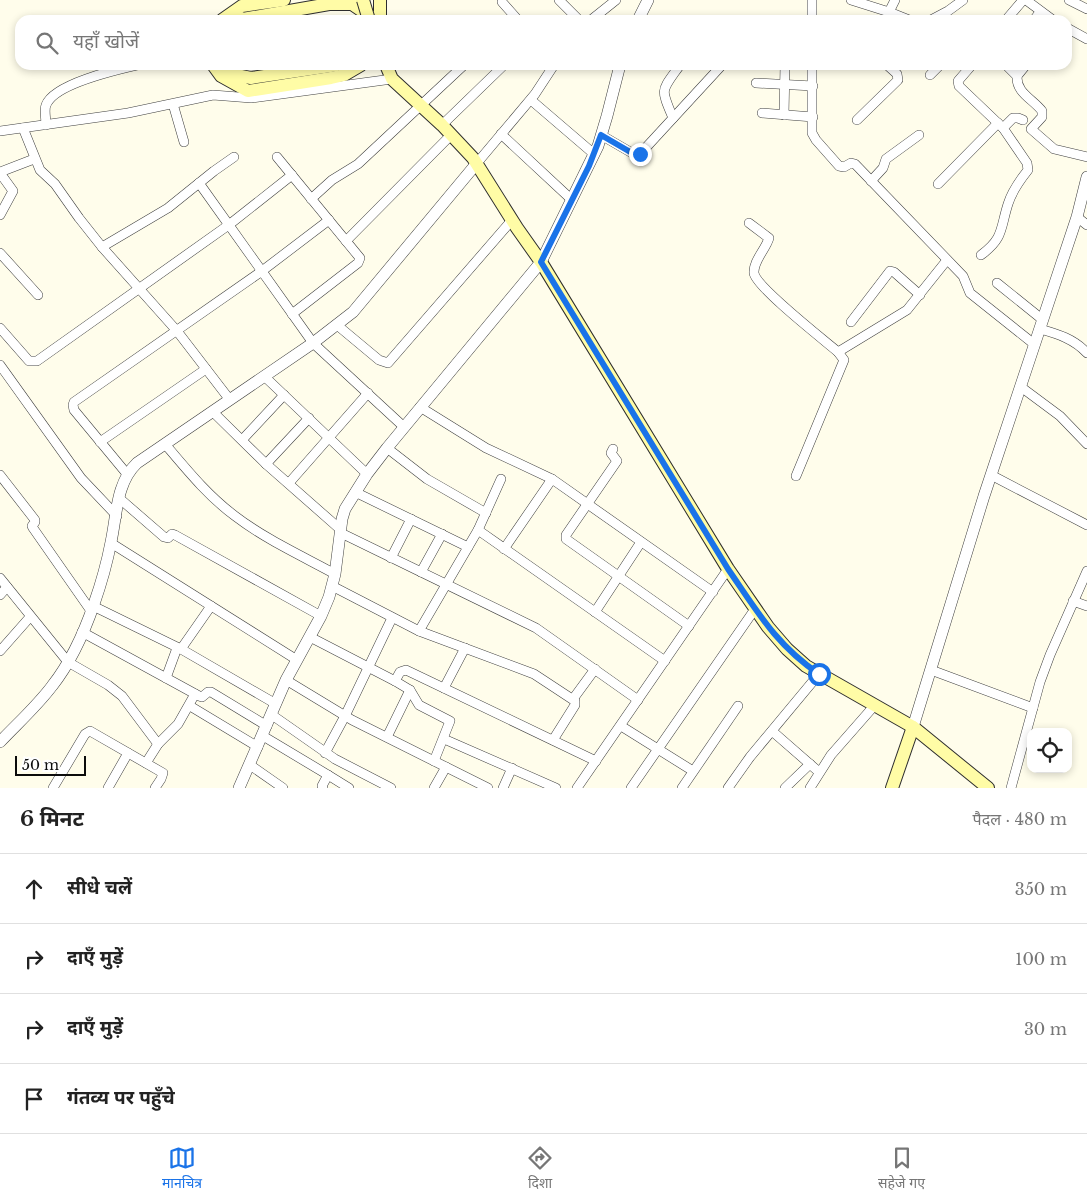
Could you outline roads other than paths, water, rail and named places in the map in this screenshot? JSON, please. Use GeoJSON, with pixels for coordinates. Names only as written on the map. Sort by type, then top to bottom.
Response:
{"type":"FeatureCollection","features":[{"type":"Feature","properties":{"kind":"main road"},"geometry":{"type":"LineString","coordinates":[[229,15],[242,6],[284,0]]}},
{"type":"Feature","properties":{"kind":"main road"},"geometry":{"type":"LineString","coordinates":[[363,0],[371,15]]}},
{"type":"Feature","properties":{"kind":"main road"},"geometry":{"type":"LineString","coordinates":[[370,0],[372,15]]}},
{"type":"Feature","properties":{"kind":"main road"},"geometry":{"type":"LineString","coordinates":[[374,15],[380,0]]}},
{"type":"Feature","properties":{"kind":"main road"},"geometry":{"type":"LineString","coordinates":[[266,15],[329,4],[352,4],[367,15]]}},
{"type":"Feature","properties":{"kind":"main road"},"geometry":{"type":"LineString","coordinates":[[217,70],[221,76],[248,91],[331,78],[344,75],[352,70]]}},
{"type":"Feature","properties":{"kind":"main road"},"geometry":{"type":"LineString","coordinates":[[230,70],[236,75],[251,78],[304,70]]}},
{"type":"Feature","properties":{"kind":"main road"},"geometry":{"type":"LineString","coordinates":[[388,70],[392,79],[442,125],[477,163],[512,220],[541,262],[728,569],[768,627],[787,649],[819,674],[913,727],[988,788]]}},
{"type":"Feature","properties":{"kind":"main road"},"geometry":{"type":"LineString","coordinates":[[892,788],[913,727]]}},
{"type":"Feature","properties":{"kind":"street"},"geometry":{"type":"LineString","coordinates":[[558,0],[574,15]]}},
{"type":"Feature","properties":{"kind":"street"},"geometry":{"type":"LineString","coordinates":[[597,15],[616,0]]}},
{"type":"Feature","properties":{"kind":"street"},"geometry":{"type":"LineString","coordinates":[[640,15],[648,0]]}},
{"type":"Feature","properties":{"kind":"street"},"geometry":{"type":"LineString","coordinates":[[812,0],[812,15]]}},
{"type":"Feature","properties":{"kind":"street"},"geometry":{"type":"LineString","coordinates":[[851,0],[867,2],[891,15],[895,0]]}},
{"type":"Feature","properties":{"kind":"street"},"geometry":{"type":"LineString","coordinates":[[943,15],[963,0]]}},
{"type":"Feature","properties":{"kind":"street"},"geometry":{"type":"LineString","coordinates":[[1011,15],[1025,0],[1045,15]]}},
{"type":"Feature","properties":{"kind":"street"},"geometry":{"type":"LineString","coordinates":[[1068,0],[1087,9]]}},
{"type":"Feature","properties":{"kind":"street"},"geometry":{"type":"LineString","coordinates":[[502,2],[512,15]]}},
{"type":"Feature","properties":{"kind":"street"},"geometry":{"type":"LineString","coordinates":[[1072,31],[1087,39]]}},
{"type":"Feature","properties":{"kind":"street"},"geometry":{"type":"LineString","coordinates":[[46,125],[45,106],[54,95],[65,87],[120,70]]}},
{"type":"Feature","properties":{"kind":"street"},"geometry":{"type":"LineString","coordinates":[[311,199],[332,180],[358,164],[459,70]]}},
{"type":"Feature","properties":{"kind":"street"},"geometry":{"type":"LineString","coordinates":[[442,125],[499,70]]}},
{"type":"Feature","properties":{"kind":"street"},"geometry":{"type":"LineString","coordinates":[[0,742],[44,696],[68,662],[92,608],[111,543],[119,498],[127,474],[137,463],[313,343],[358,307],[531,100],[551,70]]}},
{"type":"Feature","properties":{"kind":"street"},"geometry":{"type":"LineString","coordinates":[[239,788],[286,680],[321,616],[335,574],[345,509],[386,448],[541,262],[594,154],[619,70]]}},
{"type":"Feature","properties":{"kind":"street"},"geometry":{"type":"LineString","coordinates":[[673,118],[663,93],[665,86],[676,70]]}},
{"type":"Feature","properties":{"kind":"street"},"geometry":{"type":"LineString","coordinates":[[601,135],[632,153],[640,154],[717,70]]}},
{"type":"Feature","properties":{"kind":"street"},"geometry":{"type":"LineString","coordinates":[[784,115],[785,70]]}},
{"type":"Feature","properties":{"kind":"street"},"geometry":{"type":"LineString","coordinates":[[812,70],[813,137],[839,166],[844,167],[854,163],[966,280],[970,293],[1034,344]]}},
{"type":"Feature","properties":{"kind":"street"},"geometry":{"type":"LineString","coordinates":[[857,120],[898,80],[897,74],[893,70]]}},
{"type":"Feature","properties":{"kind":"street"},"geometry":{"type":"LineString","coordinates":[[930,75],[935,70]]}},
{"type":"Feature","properties":{"kind":"street"},"geometry":{"type":"LineString","coordinates":[[968,70],[958,81],[959,86],[1000,125],[1027,163],[1028,170],[1014,189],[1008,204],[1001,233],[990,249],[981,256]]}},
{"type":"Feature","properties":{"kind":"street"},"geometry":{"type":"LineString","coordinates":[[1011,70],[1017,76]]}},
{"type":"Feature","properties":{"kind":"street"},"geometry":{"type":"LineString","coordinates":[[1022,70],[1017,76],[1017,84],[1022,93],[1042,111],[1042,117],[1027,125]]}},
{"type":"Feature","properties":{"kind":"street"},"geometry":{"type":"LineString","coordinates":[[0,132],[128,113],[218,94],[251,98],[392,79]]}},
{"type":"Feature","properties":{"kind":"street"},"geometry":{"type":"LineString","coordinates":[[756,83],[812,86]]}},
{"type":"Feature","properties":{"kind":"street"},"geometry":{"type":"LineString","coordinates":[[531,100],[594,154]]}},
{"type":"Feature","properties":{"kind":"street"},"geometry":{"type":"LineString","coordinates":[[173,104],[184,142]]}},
{"type":"Feature","properties":{"kind":"street"},"geometry":{"type":"LineString","coordinates":[[762,113],[812,117]]}},
{"type":"Feature","properties":{"kind":"street"},"geometry":{"type":"LineString","coordinates":[[938,184],[1000,125],[1013,118],[1018,118],[1054,149],[1087,157]]}},
{"type":"Feature","properties":{"kind":"street"},"geometry":{"type":"LineString","coordinates":[[23,128],[40,170],[55,184],[102,247],[177,331],[230,400]]}},
{"type":"Feature","properties":{"kind":"street"},"geometry":{"type":"LineString","coordinates":[[501,134],[572,200]]}},
{"type":"Feature","properties":{"kind":"street"},"geometry":{"type":"LineString","coordinates":[[346,241],[452,135]]}},
{"type":"Feature","properties":{"kind":"street"},"geometry":{"type":"LineString","coordinates":[[872,181],[883,168],[886,159],[919,135]]}},
{"type":"Feature","properties":{"kind":"street"},"geometry":{"type":"LineString","coordinates":[[102,247],[168,208],[234,157]]}},
{"type":"Feature","properties":{"kind":"street"},"geometry":{"type":"LineString","coordinates":[[277,157],[358,255],[360,260],[292,314]]}},
{"type":"Feature","properties":{"kind":"street"},"geometry":{"type":"LineString","coordinates":[[0,214],[13,191],[0,173],[34,159]]}},
{"type":"Feature","properties":{"kind":"street"},"geometry":{"type":"LineString","coordinates":[[0,328],[29,361],[37,361],[230,224],[292,175]]}},
{"type":"Feature","properties":{"kind":"street"},"geometry":{"type":"LineString","coordinates":[[913,727],[991,475],[1077,217],[1087,177]]}},
{"type":"Feature","properties":{"kind":"street"},"geometry":{"type":"LineString","coordinates":[[199,183],[313,343],[404,427]]}},
{"type":"Feature","properties":{"kind":"street"},"geometry":{"type":"LineString","coordinates":[[1077,217],[1087,225]]}},
{"type":"Feature","properties":{"kind":"street"},"geometry":{"type":"LineString","coordinates":[[127,474],[74,410],[74,402],[262,271],[329,220]]}},
{"type":"Feature","properties":{"kind":"street"},"geometry":{"type":"LineString","coordinates":[[337,325],[379,360],[388,363],[512,220]]}},
{"type":"Feature","properties":{"kind":"street"},"geometry":{"type":"LineString","coordinates":[[749,223],[769,238],[755,267],[756,278],[778,300],[838,352],[844,363],[796,476]]}},
{"type":"Feature","properties":{"kind":"street"},"geometry":{"type":"LineString","coordinates":[[0,253],[38,296]]}},
{"type":"Feature","properties":{"kind":"street"},"geometry":{"type":"LineString","coordinates":[[838,352],[907,310],[947,260]]}},
{"type":"Feature","properties":{"kind":"street"},"geometry":{"type":"LineString","coordinates":[[851,322],[890,271],[894,272],[920,295]]}},
{"type":"Feature","properties":{"kind":"street"},"geometry":{"type":"LineString","coordinates":[[997,283],[1042,324],[1074,341],[1087,353]]}},
{"type":"Feature","properties":{"kind":"street"},"geometry":{"type":"LineString","coordinates":[[0,365],[81,478],[116,516]]}},
{"type":"Feature","properties":{"kind":"street"},"geometry":{"type":"LineString","coordinates":[[100,442],[206,369]]}},
{"type":"Feature","properties":{"kind":"street"},"geometry":{"type":"LineString","coordinates":[[264,376],[367,474]]}},
{"type":"Feature","properties":{"kind":"street"},"geometry":{"type":"LineString","coordinates":[[1021,387],[1060,416],[1087,444]]}},
{"type":"Feature","properties":{"kind":"street"},"geometry":{"type":"LineString","coordinates":[[289,484],[368,393]]}},
{"type":"Feature","properties":{"kind":"street"},"geometry":{"type":"LineString","coordinates":[[242,440],[284,395]]}},
{"type":"Feature","properties":{"kind":"street"},"geometry":{"type":"LineString","coordinates":[[420,407],[486,448],[552,479],[713,592]]}},
{"type":"Feature","properties":{"kind":"street"},"geometry":{"type":"LineString","coordinates":[[212,412],[341,532],[536,628],[638,700]]}},
{"type":"Feature","properties":{"kind":"street"},"geometry":{"type":"LineString","coordinates":[[266,464],[309,418]]}},
{"type":"Feature","properties":{"kind":"street"},"geometry":{"type":"LineString","coordinates":[[165,444],[201,486],[236,517],[278,543],[335,574]]}},
{"type":"Feature","properties":{"kind":"street"},"geometry":{"type":"LineString","coordinates":[[386,448],[427,479],[486,513]]}},
{"type":"Feature","properties":{"kind":"street"},"geometry":{"type":"LineString","coordinates":[[613,449],[611,453],[617,461],[565,537],[568,542],[689,626]]}},
{"type":"Feature","properties":{"kind":"street"},"geometry":{"type":"LineString","coordinates":[[0,475],[35,520],[33,528],[92,608],[179,649],[274,709],[325,753],[391,788]]}},
{"type":"Feature","properties":{"kind":"street"},"geometry":{"type":"LineString","coordinates":[[991,475],[1087,524]]}},
{"type":"Feature","properties":{"kind":"street"},"geometry":{"type":"LineString","coordinates":[[419,631],[478,530],[502,479]]}},
{"type":"Feature","properties":{"kind":"street"},"geometry":{"type":"LineString","coordinates":[[504,549],[552,479]]}},
{"type":"Feature","properties":{"kind":"street"},"geometry":{"type":"LineString","coordinates":[[355,492],[468,547]]}},
{"type":"Feature","properties":{"kind":"street"},"geometry":{"type":"LineString","coordinates":[[119,498],[166,538],[175,535],[321,616]]}},
{"type":"Feature","properties":{"kind":"street"},"geometry":{"type":"LineString","coordinates":[[391,558],[412,519]]}},
{"type":"Feature","properties":{"kind":"street"},"geometry":{"type":"LineString","coordinates":[[478,530],[665,661]]}},
{"type":"Feature","properties":{"kind":"street"},"geometry":{"type":"LineString","coordinates":[[421,572],[442,534]]}},
{"type":"Feature","properties":{"kind":"street"},"geometry":{"type":"LineString","coordinates":[[594,612],[641,542]]}},
{"type":"Feature","properties":{"kind":"street"},"geometry":{"type":"LineString","coordinates":[[111,543],[297,660]]}},
{"type":"Feature","properties":{"kind":"street"},"geometry":{"type":"LineString","coordinates":[[577,788],[728,569]]}},
{"type":"Feature","properties":{"kind":"street"},"geometry":{"type":"LineString","coordinates":[[1011,788],[1050,655],[1087,571]]}},
{"type":"Feature","properties":{"kind":"street"},"geometry":{"type":"LineString","coordinates":[[0,578],[68,662],[108,685],[122,696],[158,744]]}},
{"type":"Feature","properties":{"kind":"street"},"geometry":{"type":"LineString","coordinates":[[332,586],[419,631],[534,674],[573,699],[576,702],[575,705],[553,740]]}},
{"type":"Feature","properties":{"kind":"street"},"geometry":{"type":"LineString","coordinates":[[0,595],[7,587]]}},
{"type":"Feature","properties":{"kind":"street"},"geometry":{"type":"LineString","coordinates":[[1073,601],[1087,606]]}},
{"type":"Feature","properties":{"kind":"street"},"geometry":{"type":"LineString","coordinates":[[166,678],[179,649],[211,606]]}},
{"type":"Feature","properties":{"kind":"street"},"geometry":{"type":"LineString","coordinates":[[631,788],[755,609]]}},
{"type":"Feature","properties":{"kind":"street"},"geometry":{"type":"LineString","coordinates":[[0,651],[30,617]]}},
{"type":"Feature","properties":{"kind":"street"},"geometry":{"type":"LineString","coordinates":[[325,753],[392,618]]}},
{"type":"Feature","properties":{"kind":"street"},"geometry":{"type":"LineString","coordinates":[[82,632],[201,697],[211,692],[263,736]]}},
{"type":"Feature","properties":{"kind":"street"},"geometry":{"type":"LineString","coordinates":[[310,637],[410,690],[419,705],[450,720],[434,762]]}},
{"type":"Feature","properties":{"kind":"street"},"geometry":{"type":"LineString","coordinates":[[444,688],[465,648]]}},
{"type":"Feature","properties":{"kind":"street"},"geometry":{"type":"LineString","coordinates":[[394,681],[400,672],[404,670],[596,761]]}},
{"type":"Feature","properties":{"kind":"street"},"geometry":{"type":"LineString","coordinates":[[573,699],[595,670]]}},
{"type":"Feature","properties":{"kind":"street"},"geometry":{"type":"LineString","coordinates":[[931,670],[1033,708]]}},
{"type":"Feature","properties":{"kind":"street"},"geometry":{"type":"LineString","coordinates":[[728,788],[750,757],[819,674]]}},
{"type":"Feature","properties":{"kind":"street"},"geometry":{"type":"LineString","coordinates":[[286,680],[345,716],[488,788]]}},
{"type":"Feature","properties":{"kind":"street"},"geometry":{"type":"LineString","coordinates":[[387,737],[410,690]]}},
{"type":"Feature","properties":{"kind":"street"},"geometry":{"type":"LineString","coordinates":[[146,763],[158,744],[178,724],[196,694]]}},
{"type":"Feature","properties":{"kind":"street"},"geometry":{"type":"LineString","coordinates":[[190,706],[263,736],[349,788]]}},
{"type":"Feature","properties":{"kind":"street"},"geometry":{"type":"LineString","coordinates":[[682,788],[738,706]]}},
{"type":"Feature","properties":{"kind":"street"},"geometry":{"type":"LineString","coordinates":[[810,788],[819,772],[840,745],[874,706]]}},
{"type":"Feature","properties":{"kind":"street"},"geometry":{"type":"LineString","coordinates":[[621,726],[693,771]]}},
{"type":"Feature","properties":{"kind":"street"},"geometry":{"type":"LineString","coordinates":[[53,788],[87,732],[90,731],[162,773],[156,788]]}},
{"type":"Feature","properties":{"kind":"street"},"geometry":{"type":"LineString","coordinates":[[772,731],[819,772]]}},
{"type":"Feature","properties":{"kind":"street"},"geometry":{"type":"LineString","coordinates":[[444,739],[556,788]]}},
{"type":"Feature","properties":{"kind":"street"},"geometry":{"type":"LineString","coordinates":[[108,788],[128,753]]}},
{"type":"Feature","properties":{"kind":"street"},"geometry":{"type":"LineString","coordinates":[[785,788],[810,764]]}},
{"type":"Feature","properties":{"kind":"street"},"geometry":{"type":"LineString","coordinates":[[250,765],[282,788]]}},
{"type":"Feature","properties":{"kind":"street"},"geometry":{"type":"LineString","coordinates":[[434,788],[446,767]]}},
{"type":"Feature","properties":{"kind":"street"},"geometry":{"type":"LineString","coordinates":[[503,788],[512,768]]}},
{"type":"Feature","properties":{"kind":"street"},"geometry":{"type":"LineString","coordinates":[[322,787],[328,775]]}}]}
